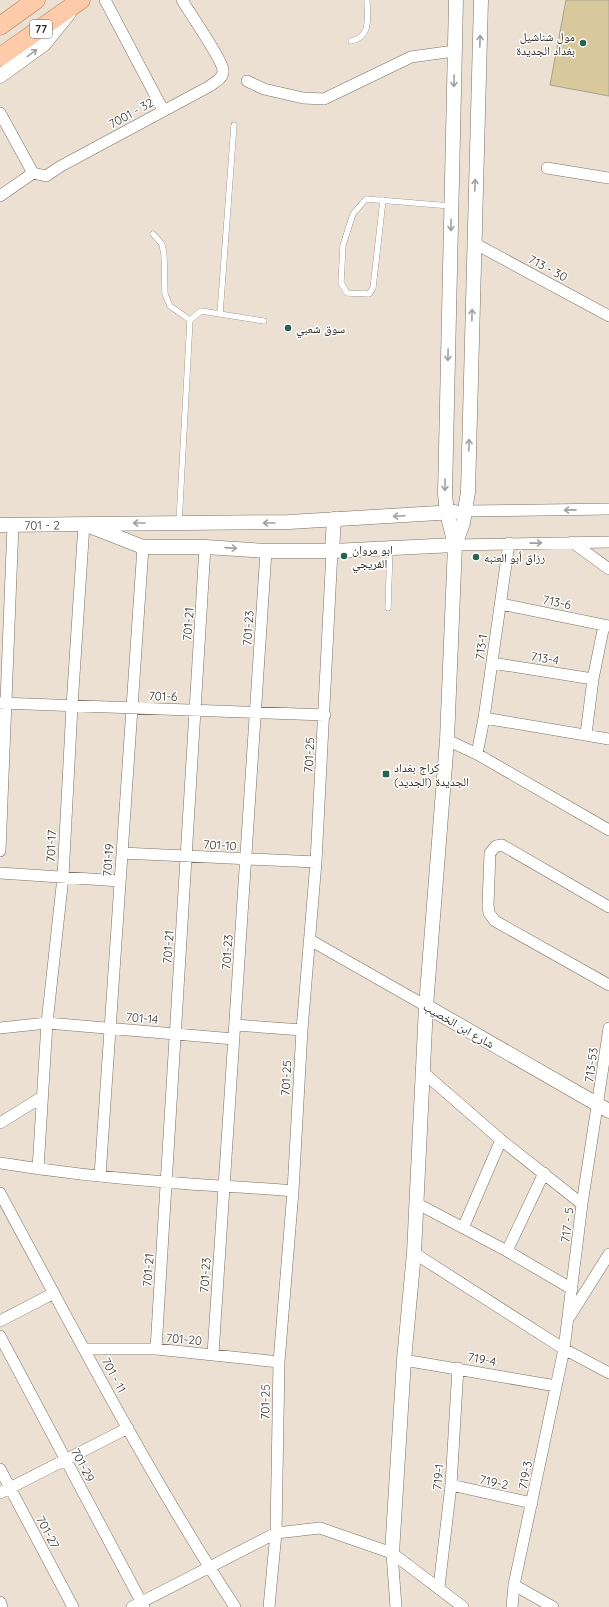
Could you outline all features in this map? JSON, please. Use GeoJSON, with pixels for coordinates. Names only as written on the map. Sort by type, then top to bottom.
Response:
{"type":"FeatureCollection","features":[{"type":"Feature","properties":{"kind":"main road","name":"77"},"geometry":{"type":"LineString","coordinates":[[0,26],[36,0]]}},
{"type":"Feature","properties":{"kind":"main road","name":"77"},"geometry":{"type":"LineString","coordinates":[[0,57],[79,2]]}},
{"type":"Feature","properties":{"kind":"street"},"geometry":{"type":"LineString","coordinates":[[105,0],[163,110]]}},
{"type":"Feature","properties":{"kind":"street","name":"7001 - 32"},"geometry":{"type":"LineString","coordinates":[[34,173],[46,176],[163,110],[210,86],[221,77],[223,70],[218,59],[182,0]]}},
{"type":"Feature","properties":{"kind":"street"},"geometry":{"type":"LineString","coordinates":[[455,545],[447,513],[445,494],[456,0]]}},
{"type":"Feature","properties":{"kind":"street"},"geometry":{"type":"LineString","coordinates":[[396,1607],[392,1553],[404,1360],[414,1253],[424,1073],[426,1006],[447,740],[455,545],[466,511],[481,0]]}},
{"type":"Feature","properties":{"kind":"street"},"geometry":{"type":"LineString","coordinates":[[0,76],[44,44],[79,2]]}},
{"type":"Feature","properties":{"kind":"street"},"geometry":{"type":"LineString","coordinates":[[247,81],[264,89],[303,98],[324,99],[411,57],[454,51]]}},
{"type":"Feature","properties":{"kind":"street"},"geometry":{"type":"LineString","coordinates":[[0,113],[34,173],[0,196]]}},
{"type":"Feature","properties":{"kind":"street"},"geometry":{"type":"LineString","coordinates":[[547,168],[609,178]]}},
{"type":"Feature","properties":{"kind":"street","name":"713 - 30"},"geometry":{"type":"LineString","coordinates":[[474,243],[609,316]]}},
{"type":"Feature","properties":{"kind":"street"},"geometry":{"type":"LineString","coordinates":[[466,511],[609,509]]}},
{"type":"Feature","properties":{"kind":"street","name":"701 - 2"},"geometry":{"type":"LineString","coordinates":[[6,525],[289,522],[466,511]]}},
{"type":"Feature","properties":{"kind":"street"},"geometry":{"type":"LineString","coordinates":[[332,551],[334,519]]}},
{"type":"Feature","properties":{"kind":"street"},"geometry":{"type":"LineString","coordinates":[[84,524],[142,547],[205,547],[266,551],[332,551],[509,543],[609,542]]}},
{"type":"Feature","properties":{"kind":"street","name":"701-17"},"geometry":{"type":"LineString","coordinates":[[38,1169],[47,1023],[62,877],[84,524]]}},
{"type":"Feature","properties":{"kind":"street"},"geometry":{"type":"LineString","coordinates":[[0,851],[6,525]]}},
{"type":"Feature","properties":{"kind":"street"},"geometry":{"type":"LineString","coordinates":[[572,542],[609,569]]}},
{"type":"Feature","properties":{"kind":"street","name":"713-1"},"geometry":{"type":"LineString","coordinates":[[477,754],[484,718],[509,543]]}},
{"type":"Feature","properties":{"kind":"street","name":"701-19"},"geometry":{"type":"LineString","coordinates":[[100,1176],[142,547]]}},
{"type":"Feature","properties":{"kind":"street","name":"701-21"},"geometry":{"type":"LineString","coordinates":[[156,1349],[205,547]]}},
{"type":"Feature","properties":{"kind":"street","name":"701-23"},"geometry":{"type":"LineString","coordinates":[[213,1354],[266,551]]}},
{"type":"Feature","properties":{"kind":"street","name":"701-25"},"geometry":{"type":"LineString","coordinates":[[269,1607],[276,1533],[279,1362],[293,1191],[302,1030],[316,862],[332,551]]}},
{"type":"Feature","properties":{"kind":"street","name":"713-6"},"geometry":{"type":"LineString","coordinates":[[501,604],[606,626]]}},
{"type":"Feature","properties":{"kind":"street"},"geometry":{"type":"LineString","coordinates":[[586,734],[594,679],[606,626]]}},
{"type":"Feature","properties":{"kind":"street","name":"713-4"},"geometry":{"type":"LineString","coordinates":[[492,663],[594,679]]}},
{"type":"Feature","properties":{"kind":"street","name":"701-6"},"geometry":{"type":"LineString","coordinates":[[2,704],[324,715]]}},
{"type":"Feature","properties":{"kind":"street"},"geometry":{"type":"LineString","coordinates":[[484,718],[609,739]]}},
{"type":"Feature","properties":{"kind":"street"},"geometry":{"type":"LineString","coordinates":[[447,740],[477,754],[609,830]]}},
{"type":"Feature","properties":{"kind":"street"},"geometry":{"type":"LineString","coordinates":[[609,907],[502,845],[496,846],[490,853],[488,905],[489,913],[495,921],[609,985]]}},
{"type":"Feature","properties":{"kind":"street","name":"701-10"},"geometry":{"type":"LineString","coordinates":[[122,853],[316,862]]}},
{"type":"Feature","properties":{"kind":"street"},"geometry":{"type":"LineString","coordinates":[[0,873],[120,881]]}},
{"type":"Feature","properties":{"kind":"street","name":"شارع ابن الخصيب"},"geometry":{"type":"LineString","coordinates":[[310,940],[604,1108]]}},
{"type":"Feature","properties":{"kind":"street","name":"701-14"},"geometry":{"type":"LineString","coordinates":[[0,1028],[47,1023],[234,1039]]}},
{"type":"Feature","properties":{"kind":"street"},"geometry":{"type":"LineString","coordinates":[[235,1025],[302,1030]]}},
{"type":"Feature","properties":{"kind":"street","name":"713-53"},"geometry":{"type":"LineString","coordinates":[[604,1108],[609,1028]]}},
{"type":"Feature","properties":{"kind":"street"},"geometry":{"type":"LineString","coordinates":[[424,1073],[501,1140],[582,1204]]}},
{"type":"Feature","properties":{"kind":"street"},"geometry":{"type":"LineString","coordinates":[[0,1123],[42,1097]]}},
{"type":"Feature","properties":{"kind":"street","name":"717 - 5"},"geometry":{"type":"LineString","coordinates":[[564,1349],[582,1204],[604,1108]]}},
{"type":"Feature","properties":{"kind":"street"},"geometry":{"type":"LineString","coordinates":[[463,1228],[501,1140]]}},
{"type":"Feature","properties":{"kind":"street"},"geometry":{"type":"LineString","coordinates":[[0,1163],[100,1176],[293,1191]]}},
{"type":"Feature","properties":{"kind":"street"},"geometry":{"type":"LineString","coordinates":[[507,1251],[544,1174]]}},
{"type":"Feature","properties":{"kind":"street","name":"701 - 11"},"geometry":{"type":"LineString","coordinates":[[0,1193],[128,1428],[209,1567],[235,1607]]}},
{"type":"Feature","properties":{"kind":"street"},"geometry":{"type":"LineString","coordinates":[[416,1203],[507,1251],[572,1289]]}},
{"type":"Feature","properties":{"kind":"street"},"geometry":{"type":"LineString","coordinates":[[414,1253],[564,1349],[609,1373]]}},
{"type":"Feature","properties":{"kind":"street"},"geometry":{"type":"LineString","coordinates":[[568,1320],[609,1254]]}},
{"type":"Feature","properties":{"kind":"street"},"geometry":{"type":"LineString","coordinates":[[0,1321],[54,1293]]}},
{"type":"Feature","properties":{"kind":"street","name":"701-29"},"geometry":{"type":"LineString","coordinates":[[0,1336],[66,1460],[139,1605]]}},
{"type":"Feature","properties":{"kind":"street","name":"701-20"},"geometry":{"type":"LineString","coordinates":[[85,1349],[156,1349],[279,1362]]}},
{"type":"Feature","properties":{"kind":"street","name":"719-3"},"geometry":{"type":"LineString","coordinates":[[512,1607],[514,1585],[564,1349]]}},
{"type":"Feature","properties":{"kind":"street","name":"719-4"},"geometry":{"type":"LineString","coordinates":[[404,1360],[458,1368],[556,1386]]}},
{"type":"Feature","properties":{"kind":"street","name":"719-1"},"geometry":{"type":"LineString","coordinates":[[439,1587],[451,1485],[458,1368]]}},
{"type":"Feature","properties":{"kind":"street"},"geometry":{"type":"LineString","coordinates":[[5,1490],[128,1428]]}},
{"type":"Feature","properties":{"kind":"street","name":"701-27"},"geometry":{"type":"LineString","coordinates":[[0,1469],[5,1490],[72,1607]]}},
{"type":"Feature","properties":{"kind":"street","name":"719-2"},"geometry":{"type":"LineString","coordinates":[[451,1485],[532,1503]]}},
{"type":"Feature","properties":{"kind":"street"},"geometry":{"type":"LineString","coordinates":[[139,1605],[276,1533],[320,1528],[392,1553],[439,1587],[463,1607]]}},
{"type":"Feature","properties":{"kind":"street"},"geometry":{"type":"LineString","coordinates":[[514,1585],[553,1607]]}},
{"type":"Feature","properties":{"kind":"street"},"geometry":{"type":"LineString","coordinates":[[0,1602],[2,1607]]}},
{"type":"Feature","properties":{"kind":"lane"},"geometry":{"type":"LineString","coordinates":[[351,41],[363,36],[366,31],[367,0]]}},
{"type":"Feature","properties":{"kind":"lane"},"geometry":{"type":"LineString","coordinates":[[220,314],[234,125]]}},
{"type":"Feature","properties":{"kind":"lane"},"geometry":{"type":"LineString","coordinates":[[383,200],[373,288],[370,294],[347,293],[341,283],[343,245],[353,214],[366,199],[383,200],[451,206]]}},
{"type":"Feature","properties":{"kind":"lane"},"geometry":{"type":"LineString","coordinates":[[153,234],[162,244],[164,255],[165,294],[170,306],[190,320]]}},
{"type":"Feature","properties":{"kind":"lane"},"geometry":{"type":"LineString","coordinates":[[190,320],[201,312],[264,321]]}},
{"type":"Feature","properties":{"kind":"lane"},"geometry":{"type":"LineString","coordinates":[[179,523],[190,320]]}},
{"type":"Feature","properties":{"kind":"lane"},"geometry":{"type":"LineString","coordinates":[[388,608],[390,548]]}},
{"type":"Feature","properties":{"kind":"building","name":"مول شناشيل بغداد الجديدة"},"geometry":{"type":"Polygon","coordinates":[[[566,0],[609,0],[609,96],[550,85],[566,0]]]}},
{"type":"Feature","properties":{"kind":"place","name":"مول شناشيل بغداد الجديدة"},"geometry":{"type":"Point","coordinates":[583,43]}},
{"type":"Feature","properties":{"kind":"place","name":"سوق شعبي"},"geometry":{"type":"Point","coordinates":[288,328]}},
{"type":"Feature","properties":{"kind":"place","name":"ابو مروان الفريجي"},"geometry":{"type":"Point","coordinates":[344,556]}},
{"type":"Feature","properties":{"kind":"place","name":"رزاق أبو العنبه"},"geometry":{"type":"Point","coordinates":[476,557]}},
{"type":"Feature","properties":{"kind":"place","name":"كراج بغداد الجديدة (الجديد)"},"geometry":{"type":"Point","coordinates":[386,774]}}]}
